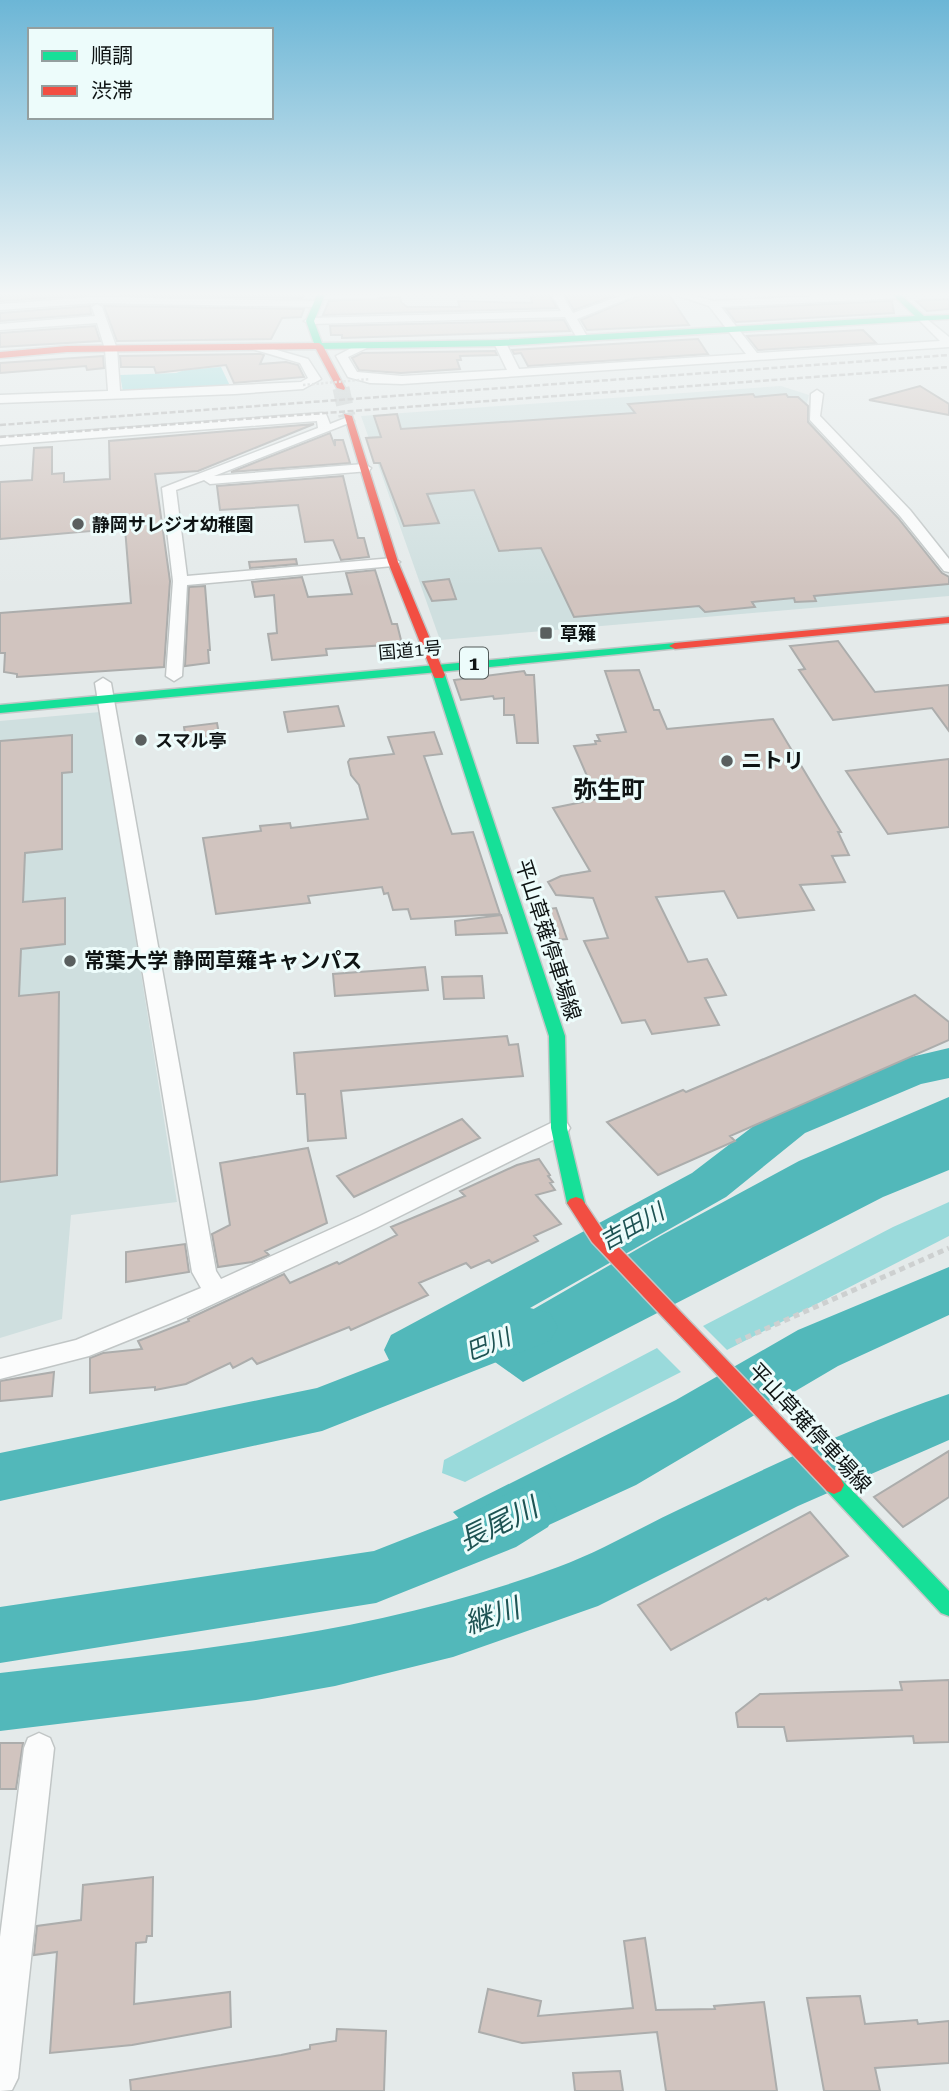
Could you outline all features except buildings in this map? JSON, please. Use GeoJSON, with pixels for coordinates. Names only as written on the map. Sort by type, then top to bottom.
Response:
{"type":"FeatureCollection","features":[{"type":"Feature","properties":{"kind":"main road","name":"平山草薙停車場線"},"geometry":{"type":"LineString","coordinates":[[348,418],[393,562],[436,655],[557,1037],[559,1128],[577,1206],[598,1237],[949,1606]]}},
{"type":"Feature","properties":{"kind":"main road","name":"国道1号"},"geometry":{"type":"LineString","coordinates":[[0,693],[104,691],[436,655],[949,608]]}},
{"type":"Feature","properties":{"kind":"main road","name":"国道1号"},"geometry":{"type":"LineString","coordinates":[[436,655],[949,620]]}},
{"type":"Feature","properties":{"kind":"main road","name":"国道1号"},"geometry":{"type":"LineString","coordinates":[[0,709],[174,677],[322,662]]}},
{"type":"Feature","properties":{"kind":"street"},"geometry":{"type":"LineString","coordinates":[[0,399],[124,393]]}},
{"type":"Feature","properties":{"kind":"street"},"geometry":{"type":"LineString","coordinates":[[817,394],[814,417],[905,513],[949,569]]}},
{"type":"Feature","properties":{"kind":"street"},"geometry":{"type":"LineString","coordinates":[[0,441],[322,417],[326,429]]}},
{"type":"Feature","properties":{"kind":"street"},"geometry":{"type":"LineString","coordinates":[[174,677],[180,581],[169,488],[326,429],[348,418]]}},
{"type":"Feature","properties":{"kind":"street"},"geometry":{"type":"LineString","coordinates":[[182,483],[365,468]]}},
{"type":"Feature","properties":{"kind":"street"},"geometry":{"type":"LineString","coordinates":[[180,581],[393,562]]}},
{"type":"Feature","properties":{"kind":"street"},"geometry":{"type":"LineString","coordinates":[[104,691],[204,1272],[215,1292]]}},
{"type":"Feature","properties":{"kind":"street"},"geometry":{"type":"LineString","coordinates":[[0,1369],[80,1349],[215,1292],[369,1222],[559,1128]]}},
{"type":"Feature","properties":{"kind":"street"},"geometry":{"type":"LineString","coordinates":[[0,2078],[39,1748]]}},
{"type":"Feature","properties":{"kind":"path"},"geometry":{"type":"LineString","coordinates":[[715,1359],[949,1248]]}},
{"type":"Feature","properties":{"kind":"shaded area"},"geometry":{"type":"Polygon","coordinates":[[[689,393],[801,393],[809,395],[804,415],[949,580],[949,596],[440,640],[361,416],[689,393]]]}},
{"type":"Feature","properties":{"kind":"shaded area","name":"常葉大学 静岡草薙キャンパス"},"geometry":{"type":"Polygon","coordinates":[[[100,712],[177,1202],[71,1215],[62,1319],[0,1338],[0,721],[100,712]]]}},
{"type":"Feature","properties":{"kind":"shaded area"},"geometry":{"type":"Polygon","coordinates":[[[949,1202],[949,1236],[727,1350],[703,1326],[893,1227],[949,1202]]]}},
{"type":"Feature","properties":{"kind":"shaded area"},"geometry":{"type":"Polygon","coordinates":[[[657,1348],[681,1372],[465,1482],[442,1473],[444,1460],[657,1348]]]}},
{"type":"Feature","properties":{"kind":"water"},"geometry":{"type":"Polygon","coordinates":[[[949,1097],[949,1170],[883,1197],[523,1382],[471,1345],[662,1235],[799,1161],[949,1097]]]}},
{"type":"Feature","properties":{"kind":"water"},"geometry":{"type":"Polygon","coordinates":[[[949,1267],[949,1315],[838,1366],[636,1485],[490,1552],[453,1512],[676,1400],[798,1330],[949,1267]]]}},
{"type":"Feature","properties":{"kind":"waterway","name":"吉田川"},"geometry":{"type":"LineString","coordinates":[[410,1350],[709,1185],[789,1122],[910,1071],[949,1063]]}},
{"type":"Feature","properties":{"kind":"waterway","name":"巴川"},"geometry":{"type":"LineString","coordinates":[[0,1477],[322,1409],[532,1327]]}},
{"type":"Feature","properties":{"kind":"waterway","name":"継川"},"geometry":{"type":"LineString","coordinates":[[0,1702],[256,1671],[335,1658],[453,1630],[577,1587],[778,1489],[949,1416]]}},
{"type":"Feature","properties":{"kind":"waterway","name":"長尾川"},"geometry":{"type":"LineString","coordinates":[[0,1635],[376,1577],[496,1529],[528,1510]]}},
{"type":"Feature","properties":{"kind":"tunnel"},"geometry":{"type":"LineString","coordinates":[[342,393],[347,416]]}},
{"type":"Feature","properties":{"kind":"railway"},"geometry":{"type":"LineString","coordinates":[[0,425],[440,393]]}},
{"type":"Feature","properties":{"kind":"railway"},"geometry":{"type":"LineString","coordinates":[[0,437],[602,393]]}},
{"type":"Feature","properties":{"kind":"traffic: fast"},"geometry":{"type":"LineString","coordinates":[[0,709],[675,646]]}},
{"type":"Feature","properties":{"kind":"traffic: fast"},"geometry":{"type":"LineString","coordinates":[[439,675],[557,1036],[559,1128],[576,1203]]}},
{"type":"Feature","properties":{"kind":"traffic: fast"},"geometry":{"type":"LineString","coordinates":[[834,1485],[949,1606]]}},
{"type":"Feature","properties":{"kind":"traffic: jam"},"geometry":{"type":"LineString","coordinates":[[347,416],[393,562],[439,675]]}},
{"type":"Feature","properties":{"kind":"traffic: jam"},"geometry":{"type":"LineString","coordinates":[[675,646],[949,620]]}},
{"type":"Feature","properties":{"kind":"traffic: jam"},"geometry":{"type":"LineString","coordinates":[[576,1203],[598,1237],[834,1485]]}},
{"type":"Feature","properties":{"kind":"place","name":"静岡サレジオ幼稚園"},"geometry":{"type":"Point","coordinates":[78,524]}},
{"type":"Feature","properties":{"kind":"place","name":"草薙"},"geometry":{"type":"Point","coordinates":[546,633]}},
{"type":"Feature","properties":{"kind":"place","name":"スマル亭"},"geometry":{"type":"Point","coordinates":[141,740]}},
{"type":"Feature","properties":{"kind":"place","name":"ニトリ"},"geometry":{"type":"Point","coordinates":[727,761]}},
{"type":"Feature","properties":{"kind":"place","name":"常葉大学 静岡草薙キャンパス"},"geometry":{"type":"Point","coordinates":[70,961]}},
{"type":"Feature","properties":{"kind":"district","name":"弥生町"},"geometry":{"type":"Point","coordinates":[609,790]}}]}
